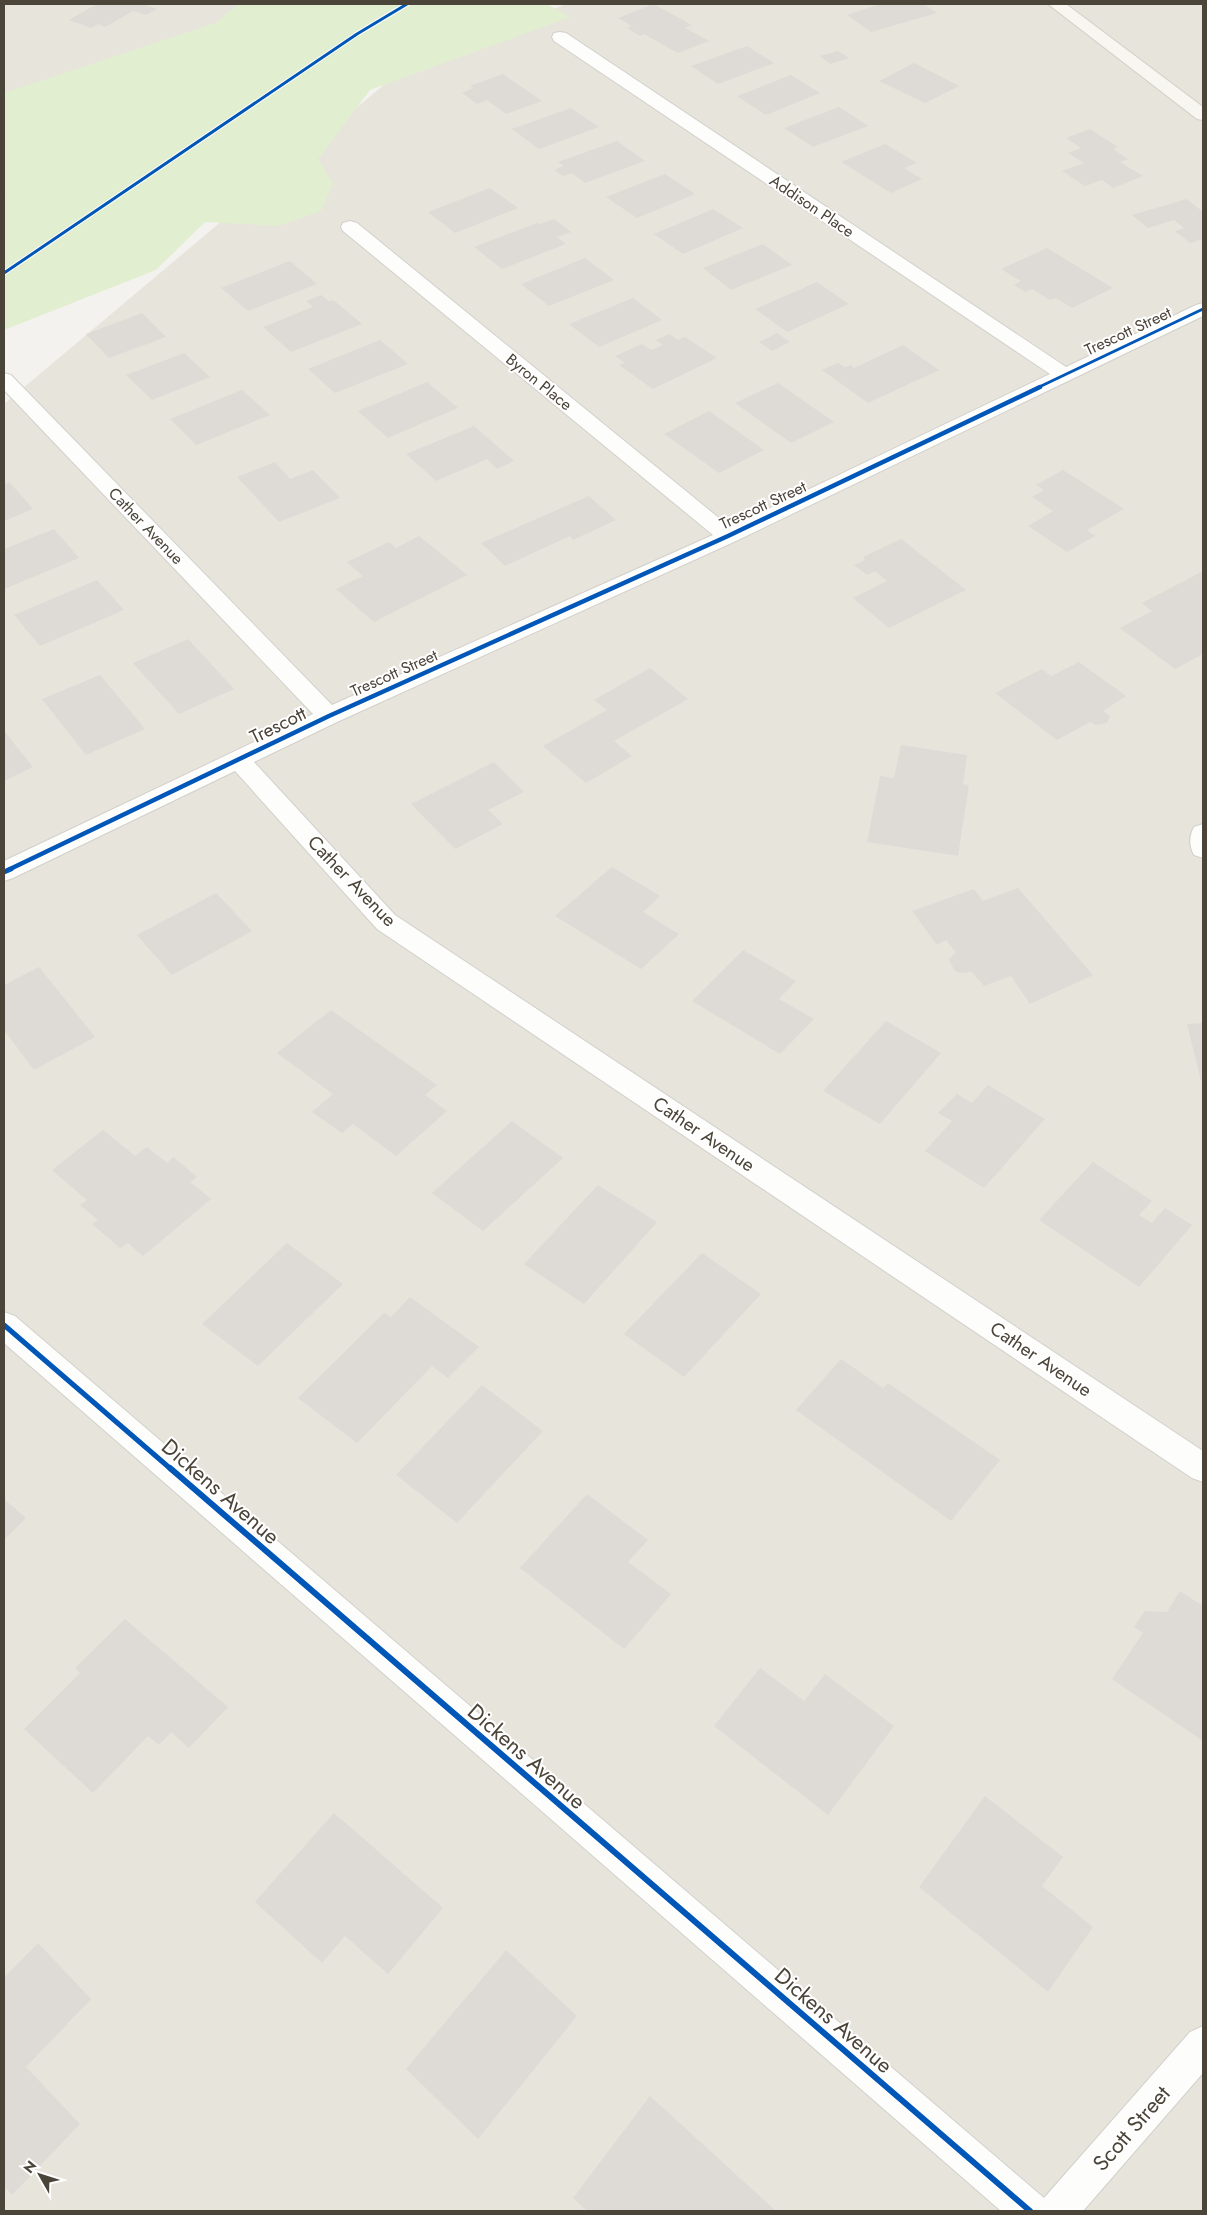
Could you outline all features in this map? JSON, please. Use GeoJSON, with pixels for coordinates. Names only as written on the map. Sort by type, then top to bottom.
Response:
{"type":"FeatureCollection","features":[{"type":"Feature","properties":{"kind":"main road"},"geometry":{"type":"LineString","coordinates":[[1056,4],[1203,115]]}},
{"type":"Feature","properties":{"kind":"street","name":"Addison Place"},"geometry":{"type":"LineString","coordinates":[[560,37],[1064,375]]}},
{"type":"Feature","properties":{"kind":"street","name":"Byron Place"},"geometry":{"type":"LineString","coordinates":[[350,228],[728,536]]}},
{"type":"Feature","properties":{"kind":"street","name":"Trescott Street"},"geometry":{"type":"LineString","coordinates":[[329,716],[728,536],[1203,309]]}},
{"type":"Feature","properties":{"kind":"street","name":"Cather Avenue"},"geometry":{"type":"LineString","coordinates":[[4,379],[329,716]]}},
{"type":"Feature","properties":{"kind":"street","name":"Trescott"},"geometry":{"type":"LineString","coordinates":[[239,760],[329,716]]}},
{"type":"Feature","properties":{"kind":"street","name":"Cather Avenue"},"geometry":{"type":"LineString","coordinates":[[239,760],[386,922],[1203,1468]]}},
{"type":"Feature","properties":{"kind":"street"},"geometry":{"type":"LineString","coordinates":[[4,872],[239,760]]}},
{"type":"Feature","properties":{"kind":"street"},"geometry":{"type":"LineString","coordinates":[[1203,833],[1203,848]]}},
{"type":"Feature","properties":{"kind":"street","name":"Dickens Avenue"},"geometry":{"type":"LineString","coordinates":[[4,1325],[1030,2211]]}},
{"type":"Feature","properties":{"kind":"street","name":"Scott Street"},"geometry":{"type":"LineString","coordinates":[[1058,2211],[1203,2045]]}},
{"type":"Feature","properties":{"kind":"shaded area"},"geometry":{"type":"Polygon","coordinates":[[[4,4],[301,4],[4,204],[4,4]]]}},
{"type":"Feature","properties":{"kind":"shaded area"},"geometry":{"type":"Polygon","coordinates":[[[566,4],[1203,4],[1203,2211],[4,2211],[4,404],[392,78],[566,4]]]}},
{"type":"Feature","properties":{"kind":"green space"},"geometry":{"type":"Polygon","coordinates":[[[238,4],[547,4],[570,17],[370,90],[318,159],[333,184],[321,211],[278,226],[205,222],[156,270],[4,330],[4,197],[8,195],[4,191],[4,93],[216,23],[238,4]]]}},
{"type":"Feature","properties":{"kind":"building"},"geometry":{"type":"Polygon","coordinates":[[[97,4],[143,4],[157,9],[146,15],[133,11],[105,27],[98,24],[91,28],[69,20],[97,4]]]}},
{"type":"Feature","properties":{"kind":"building"},"geometry":{"type":"Polygon","coordinates":[[[653,4],[692,25],[685,28],[709,41],[678,53],[644,34],[640,36],[627,28],[632,26],[618,18],[653,4]]]}},
{"type":"Feature","properties":{"kind":"building"},"geometry":{"type":"Polygon","coordinates":[[[880,4],[924,4],[937,13],[871,32],[847,15],[880,4]]]}},
{"type":"Feature","properties":{"kind":"building"},"geometry":{"type":"Polygon","coordinates":[[[747,46],[774,63],[718,84],[691,66],[747,46]]]}},
{"type":"Feature","properties":{"kind":"building"},"geometry":{"type":"Polygon","coordinates":[[[838,51],[849,58],[831,64],[819,56],[838,51]]]}},
{"type":"Feature","properties":{"kind":"building"},"geometry":{"type":"Polygon","coordinates":[[[914,63],[959,86],[925,103],[879,81],[914,63]]]}},
{"type":"Feature","properties":{"kind":"building"},"geometry":{"type":"Polygon","coordinates":[[[503,74],[542,101],[506,114],[487,100],[477,104],[462,93],[474,88],[470,86],[503,74]]]}},
{"type":"Feature","properties":{"kind":"building"},"geometry":{"type":"Polygon","coordinates":[[[791,75],[820,93],[766,115],[737,96],[791,75]]]}},
{"type":"Feature","properties":{"kind":"building"},"geometry":{"type":"Polygon","coordinates":[[[839,107],[868,126],[813,147],[784,128],[839,107]]]}},
{"type":"Feature","properties":{"kind":"building"},"geometry":{"type":"Polygon","coordinates":[[[571,108],[599,127],[539,149],[512,129],[571,108]]]}},
{"type":"Feature","properties":{"kind":"building"},"geometry":{"type":"Polygon","coordinates":[[[1090,129],[1118,147],[1113,149],[1128,159],[1120,162],[1143,176],[1113,188],[1102,180],[1085,186],[1062,171],[1084,163],[1068,153],[1081,148],[1066,138],[1090,129]]]}},
{"type":"Feature","properties":{"kind":"building"},"geometry":{"type":"Polygon","coordinates":[[[617,141],[645,161],[585,183],[572,173],[563,176],[554,170],[564,166],[558,162],[617,141]]]}},
{"type":"Feature","properties":{"kind":"building"},"geometry":{"type":"Polygon","coordinates":[[[885,144],[917,163],[904,168],[922,179],[891,193],[841,162],[885,144]]]}},
{"type":"Feature","properties":{"kind":"building"},"geometry":{"type":"Polygon","coordinates":[[[665,174],[695,194],[637,218],[606,197],[665,174]]]}},
{"type":"Feature","properties":{"kind":"building"},"geometry":{"type":"Polygon","coordinates":[[[490,188],[518,208],[455,233],[428,212],[490,188]]]}},
{"type":"Feature","properties":{"kind":"building"},"geometry":{"type":"Polygon","coordinates":[[[1187,199],[1203,212],[1203,239],[1190,243],[1175,231],[1184,228],[1174,220],[1148,228],[1132,215],[1187,199]]]}},
{"type":"Feature","properties":{"kind":"building"},"geometry":{"type":"Polygon","coordinates":[[[713,209],[743,228],[683,254],[654,234],[713,209]]]}},
{"type":"Feature","properties":{"kind":"building"},"geometry":{"type":"Polygon","coordinates":[[[554,219],[571,232],[557,237],[566,244],[502,269],[474,247],[537,223],[540,224],[554,219]]]}},
{"type":"Feature","properties":{"kind":"building"},"geometry":{"type":"Polygon","coordinates":[[[763,244],[792,265],[731,290],[703,268],[763,244]]]}},
{"type":"Feature","properties":{"kind":"building"},"geometry":{"type":"Polygon","coordinates":[[[1047,248],[1113,288],[1072,308],[1056,298],[1050,300],[1032,289],[1025,292],[1014,285],[1021,281],[1001,269],[1047,248]]]}},
{"type":"Feature","properties":{"kind":"building"},"geometry":{"type":"Polygon","coordinates":[[[585,258],[614,280],[549,306],[521,284],[585,258]]]}},
{"type":"Feature","properties":{"kind":"building"},"geometry":{"type":"Polygon","coordinates":[[[290,261],[317,284],[248,311],[221,288],[290,261]]]}},
{"type":"Feature","properties":{"kind":"building"},"geometry":{"type":"Polygon","coordinates":[[[817,282],[849,304],[787,332],[755,309],[817,282]]]}},
{"type":"Feature","properties":{"kind":"building"},"geometry":{"type":"Polygon","coordinates":[[[321,295],[329,301],[333,300],[362,324],[291,352],[263,327],[313,307],[306,301],[321,295]]]}},
{"type":"Feature","properties":{"kind":"building"},"geometry":{"type":"Polygon","coordinates":[[[633,298],[662,320],[599,347],[569,324],[633,298]]]}},
{"type":"Feature","properties":{"kind":"building"},"geometry":{"type":"Polygon","coordinates":[[[142,313],[166,337],[109,358],[86,334],[142,313]]]}},
{"type":"Feature","properties":{"kind":"building"},"geometry":{"type":"Polygon","coordinates":[[[777,333],[790,342],[772,351],[759,342],[777,333]]]}},
{"type":"Feature","properties":{"kind":"building"},"geometry":{"type":"Polygon","coordinates":[[[669,334],[678,340],[685,337],[717,358],[653,389],[619,365],[625,363],[615,356],[642,344],[651,350],[663,345],[656,340],[669,334]]]}},
{"type":"Feature","properties":{"kind":"building"},"geometry":{"type":"Polygon","coordinates":[[[380,340],[408,364],[335,393],[308,369],[380,340]]]}},
{"type":"Feature","properties":{"kind":"building"},"geometry":{"type":"Polygon","coordinates":[[[903,345],[939,370],[868,403],[822,370],[838,363],[845,367],[851,365],[854,368],[903,345]]]}},
{"type":"Feature","properties":{"kind":"building"},"geometry":{"type":"Polygon","coordinates":[[[184,353],[210,377],[152,400],[126,375],[184,353]]]}},
{"type":"Feature","properties":{"kind":"building"},"geometry":{"type":"Polygon","coordinates":[[[427,382],[458,408],[388,438],[358,411],[427,382]]]}},
{"type":"Feature","properties":{"kind":"building"},"geometry":{"type":"Polygon","coordinates":[[[778,383],[834,422],[791,443],[735,403],[778,383]]]}},
{"type":"Feature","properties":{"kind":"building"},"geometry":{"type":"Polygon","coordinates":[[[242,390],[270,415],[196,445],[170,419],[242,390]]]}},
{"type":"Feature","properties":{"kind":"building"},"geometry":{"type":"Polygon","coordinates":[[[709,411],[764,450],[719,473],[664,434],[709,411]]]}},
{"type":"Feature","properties":{"kind":"building"},"geometry":{"type":"Polygon","coordinates":[[[474,426],[514,461],[497,469],[487,459],[436,481],[406,454],[474,426]]]}},
{"type":"Feature","properties":{"kind":"building"},"geometry":{"type":"Polygon","coordinates":[[[275,462],[290,479],[313,470],[340,498],[279,522],[237,477],[275,462]]]}},
{"type":"Feature","properties":{"kind":"building"},"geometry":{"type":"Polygon","coordinates":[[[1063,470],[1124,509],[1087,530],[1095,536],[1067,552],[1028,526],[1053,511],[1032,497],[1044,490],[1036,485],[1063,470]]]}},
{"type":"Feature","properties":{"kind":"building"},"geometry":{"type":"Polygon","coordinates":[[[9,482],[33,509],[4,521],[4,485],[9,482]]]}},
{"type":"Feature","properties":{"kind":"building"},"geometry":{"type":"Polygon","coordinates":[[[589,496],[616,520],[573,540],[570,536],[505,566],[481,543],[589,496]]]}},
{"type":"Feature","properties":{"kind":"building"},"geometry":{"type":"Polygon","coordinates":[[[54,529],[79,558],[4,589],[4,549],[54,529]]]}},
{"type":"Feature","properties":{"kind":"building"},"geometry":{"type":"Polygon","coordinates":[[[419,536],[467,575],[374,622],[336,589],[363,576],[347,562],[389,542],[396,548],[419,536]]]}},
{"type":"Feature","properties":{"kind":"building"},"geometry":{"type":"Polygon","coordinates":[[[901,539],[966,590],[889,628],[853,598],[887,581],[875,571],[867,575],[854,565],[865,560],[863,557],[901,539]]]}},
{"type":"Feature","properties":{"kind":"building"},"geometry":{"type":"Polygon","coordinates":[[[1203,571],[1203,654],[1175,669],[1120,628],[1152,611],[1142,603],[1203,571]]]}},
{"type":"Feature","properties":{"kind":"building"},"geometry":{"type":"Polygon","coordinates":[[[97,580],[124,610],[40,646],[14,615],[97,580]]]}},
{"type":"Feature","properties":{"kind":"building"},"geometry":{"type":"Polygon","coordinates":[[[188,639],[234,689],[179,714],[133,663],[188,639]]]}},
{"type":"Feature","properties":{"kind":"building"},"geometry":{"type":"Polygon","coordinates":[[[1079,662],[1126,696],[1103,711],[1110,716],[1107,723],[1096,725],[1090,722],[1057,740],[995,693],[1042,669],[1051,676],[1079,662]]]}},
{"type":"Feature","properties":{"kind":"building"},"geometry":{"type":"Polygon","coordinates":[[[650,668],[688,699],[614,741],[632,756],[586,783],[543,746],[607,710],[594,700],[650,668]]]}},
{"type":"Feature","properties":{"kind":"building"},"geometry":{"type":"Polygon","coordinates":[[[100,675],[145,729],[86,755],[42,699],[100,675]]]}},
{"type":"Feature","properties":{"kind":"building"},"geometry":{"type":"Polygon","coordinates":[[[4,731],[33,767],[4,781],[4,731]]]}},
{"type":"Feature","properties":{"kind":"building"},"geometry":{"type":"Polygon","coordinates":[[[901,745],[967,755],[963,784],[969,785],[958,856],[867,842],[880,776],[894,778],[901,745]]]}},
{"type":"Feature","properties":{"kind":"building"},"geometry":{"type":"Polygon","coordinates":[[[494,762],[524,792],[488,810],[503,824],[455,849],[411,804],[494,762]]]}},
{"type":"Feature","properties":{"kind":"building"},"geometry":{"type":"Polygon","coordinates":[[[612,867],[660,896],[643,912],[679,934],[641,969],[555,916],[612,867]]]}},
{"type":"Feature","properties":{"kind":"building"},"geometry":{"type":"Polygon","coordinates":[[[1018,888],[1093,975],[1030,1004],[1011,976],[984,986],[972,972],[959,973],[954,970],[949,959],[956,952],[946,940],[937,945],[912,911],[974,889],[983,901],[1018,888]]]}},
{"type":"Feature","properties":{"kind":"building"},"geometry":{"type":"Polygon","coordinates":[[[216,893],[252,931],[172,975],[137,935],[216,893]]]}},
{"type":"Feature","properties":{"kind":"building"},"geometry":{"type":"Polygon","coordinates":[[[743,950],[796,981],[779,999],[814,1019],[780,1054],[692,1001],[743,950]]]}},
{"type":"Feature","properties":{"kind":"building"},"geometry":{"type":"Polygon","coordinates":[[[39,967],[95,1037],[34,1070],[4,1030],[4,985],[39,967]]]}},
{"type":"Feature","properties":{"kind":"building"},"geometry":{"type":"Polygon","coordinates":[[[331,1010],[437,1085],[425,1095],[447,1111],[396,1156],[353,1124],[342,1133],[312,1112],[333,1094],[277,1053],[331,1010]]]}},
{"type":"Feature","properties":{"kind":"building"},"geometry":{"type":"Polygon","coordinates":[[[886,1021],[941,1053],[880,1124],[823,1091],[886,1021]]]}},
{"type":"Feature","properties":{"kind":"building"},"geometry":{"type":"Polygon","coordinates":[[[1203,1023],[1203,1081],[1201,1081],[1187,1024],[1203,1023]]]}},
{"type":"Feature","properties":{"kind":"building"},"geometry":{"type":"Polygon","coordinates":[[[988,1085],[1045,1119],[984,1188],[925,1151],[952,1121],[938,1113],[957,1094],[972,1103],[988,1085]]]}},
{"type":"Feature","properties":{"kind":"building"},"geometry":{"type":"Polygon","coordinates":[[[512,1121],[563,1158],[483,1231],[432,1193],[512,1121]]]}},
{"type":"Feature","properties":{"kind":"building"},"geometry":{"type":"Polygon","coordinates":[[[103,1130],[135,1156],[147,1147],[167,1163],[173,1157],[197,1177],[190,1182],[211,1199],[143,1256],[128,1243],[120,1248],[92,1224],[98,1220],[80,1205],[87,1200],[52,1170],[103,1130]]]}},
{"type":"Feature","properties":{"kind":"building"},"geometry":{"type":"Polygon","coordinates":[[[1093,1162],[1152,1201],[1139,1215],[1152,1223],[1165,1208],[1192,1225],[1139,1287],[1039,1220],[1093,1162]]]}},
{"type":"Feature","properties":{"kind":"building"},"geometry":{"type":"Polygon","coordinates":[[[598,1185],[657,1222],[584,1304],[524,1264],[598,1185]]]}},
{"type":"Feature","properties":{"kind":"building"},"geometry":{"type":"Polygon","coordinates":[[[287,1243],[343,1284],[258,1366],[202,1324],[287,1243]]]}},
{"type":"Feature","properties":{"kind":"building"},"geometry":{"type":"Polygon","coordinates":[[[702,1253],[761,1294],[684,1377],[624,1334],[702,1253]]]}},
{"type":"Feature","properties":{"kind":"building"},"geometry":{"type":"Polygon","coordinates":[[[410,1297],[479,1347],[448,1378],[432,1366],[357,1443],[298,1398],[384,1313],[391,1317],[410,1297]]]}},
{"type":"Feature","properties":{"kind":"building"},"geometry":{"type":"Polygon","coordinates":[[[841,1359],[883,1388],[888,1383],[1000,1460],[951,1521],[796,1410],[841,1359]]]}},
{"type":"Feature","properties":{"kind":"building"},"geometry":{"type":"Polygon","coordinates":[[[482,1385],[543,1431],[457,1523],[396,1475],[482,1385]]]}},
{"type":"Feature","properties":{"kind":"building"},"geometry":{"type":"Polygon","coordinates":[[[587,1494],[648,1540],[628,1562],[671,1594],[624,1649],[520,1568],[587,1494]]]}},
{"type":"Feature","properties":{"kind":"building"},"geometry":{"type":"Polygon","coordinates":[[[4,1499],[26,1518],[4,1540],[4,1499]]]}},
{"type":"Feature","properties":{"kind":"building"},"geometry":{"type":"Polygon","coordinates":[[[1180,1591],[1203,1606],[1203,1741],[1112,1679],[1143,1633],[1134,1627],[1145,1611],[1167,1612],[1180,1591]]]}},
{"type":"Feature","properties":{"kind":"building"},"geometry":{"type":"Polygon","coordinates":[[[125,1619],[228,1707],[189,1748],[171,1732],[159,1745],[148,1736],[93,1793],[24,1729],[80,1673],[75,1668],[125,1619]]]}},
{"type":"Feature","properties":{"kind":"building"},"geometry":{"type":"Polygon","coordinates":[[[760,1668],[804,1701],[825,1674],[894,1726],[828,1815],[714,1726],[760,1668]]]}},
{"type":"Feature","properties":{"kind":"building"},"geometry":{"type":"Polygon","coordinates":[[[985,1796],[1063,1857],[1042,1886],[1093,1927],[1048,1992],[919,1887],[985,1796]]]}},
{"type":"Feature","properties":{"kind":"building"},"geometry":{"type":"Polygon","coordinates":[[[334,1813],[443,1908],[388,1974],[345,1936],[322,1963],[255,1902],[334,1813]]]}},
{"type":"Feature","properties":{"kind":"building"},"geometry":{"type":"Polygon","coordinates":[[[38,1943],[91,1999],[26,2067],[80,2124],[12,2195],[4,2186],[4,1978],[38,1943]]]}},
{"type":"Feature","properties":{"kind":"building"},"geometry":{"type":"Polygon","coordinates":[[[506,1950],[577,2016],[478,2139],[406,2069],[506,1950]]]}},
{"type":"Feature","properties":{"kind":"building"},"geometry":{"type":"Polygon","coordinates":[[[650,2096],[776,2211],[587,2211],[573,2198],[650,2096]]]}},
{"type":"Feature","properties":{"kind":"cycle path"},"geometry":{"type":"LineString","coordinates":[[4,273],[357,34],[407,4]]}},
{"type":"Feature","properties":{"kind":"cycle path"},"geometry":{"type":"LineString","coordinates":[[4,872],[329,716],[728,536],[1203,309]]}},
{"type":"Feature","properties":{"kind":"cycle path"},"geometry":{"type":"LineString","coordinates":[[4,1325],[1030,2211]]}}]}
